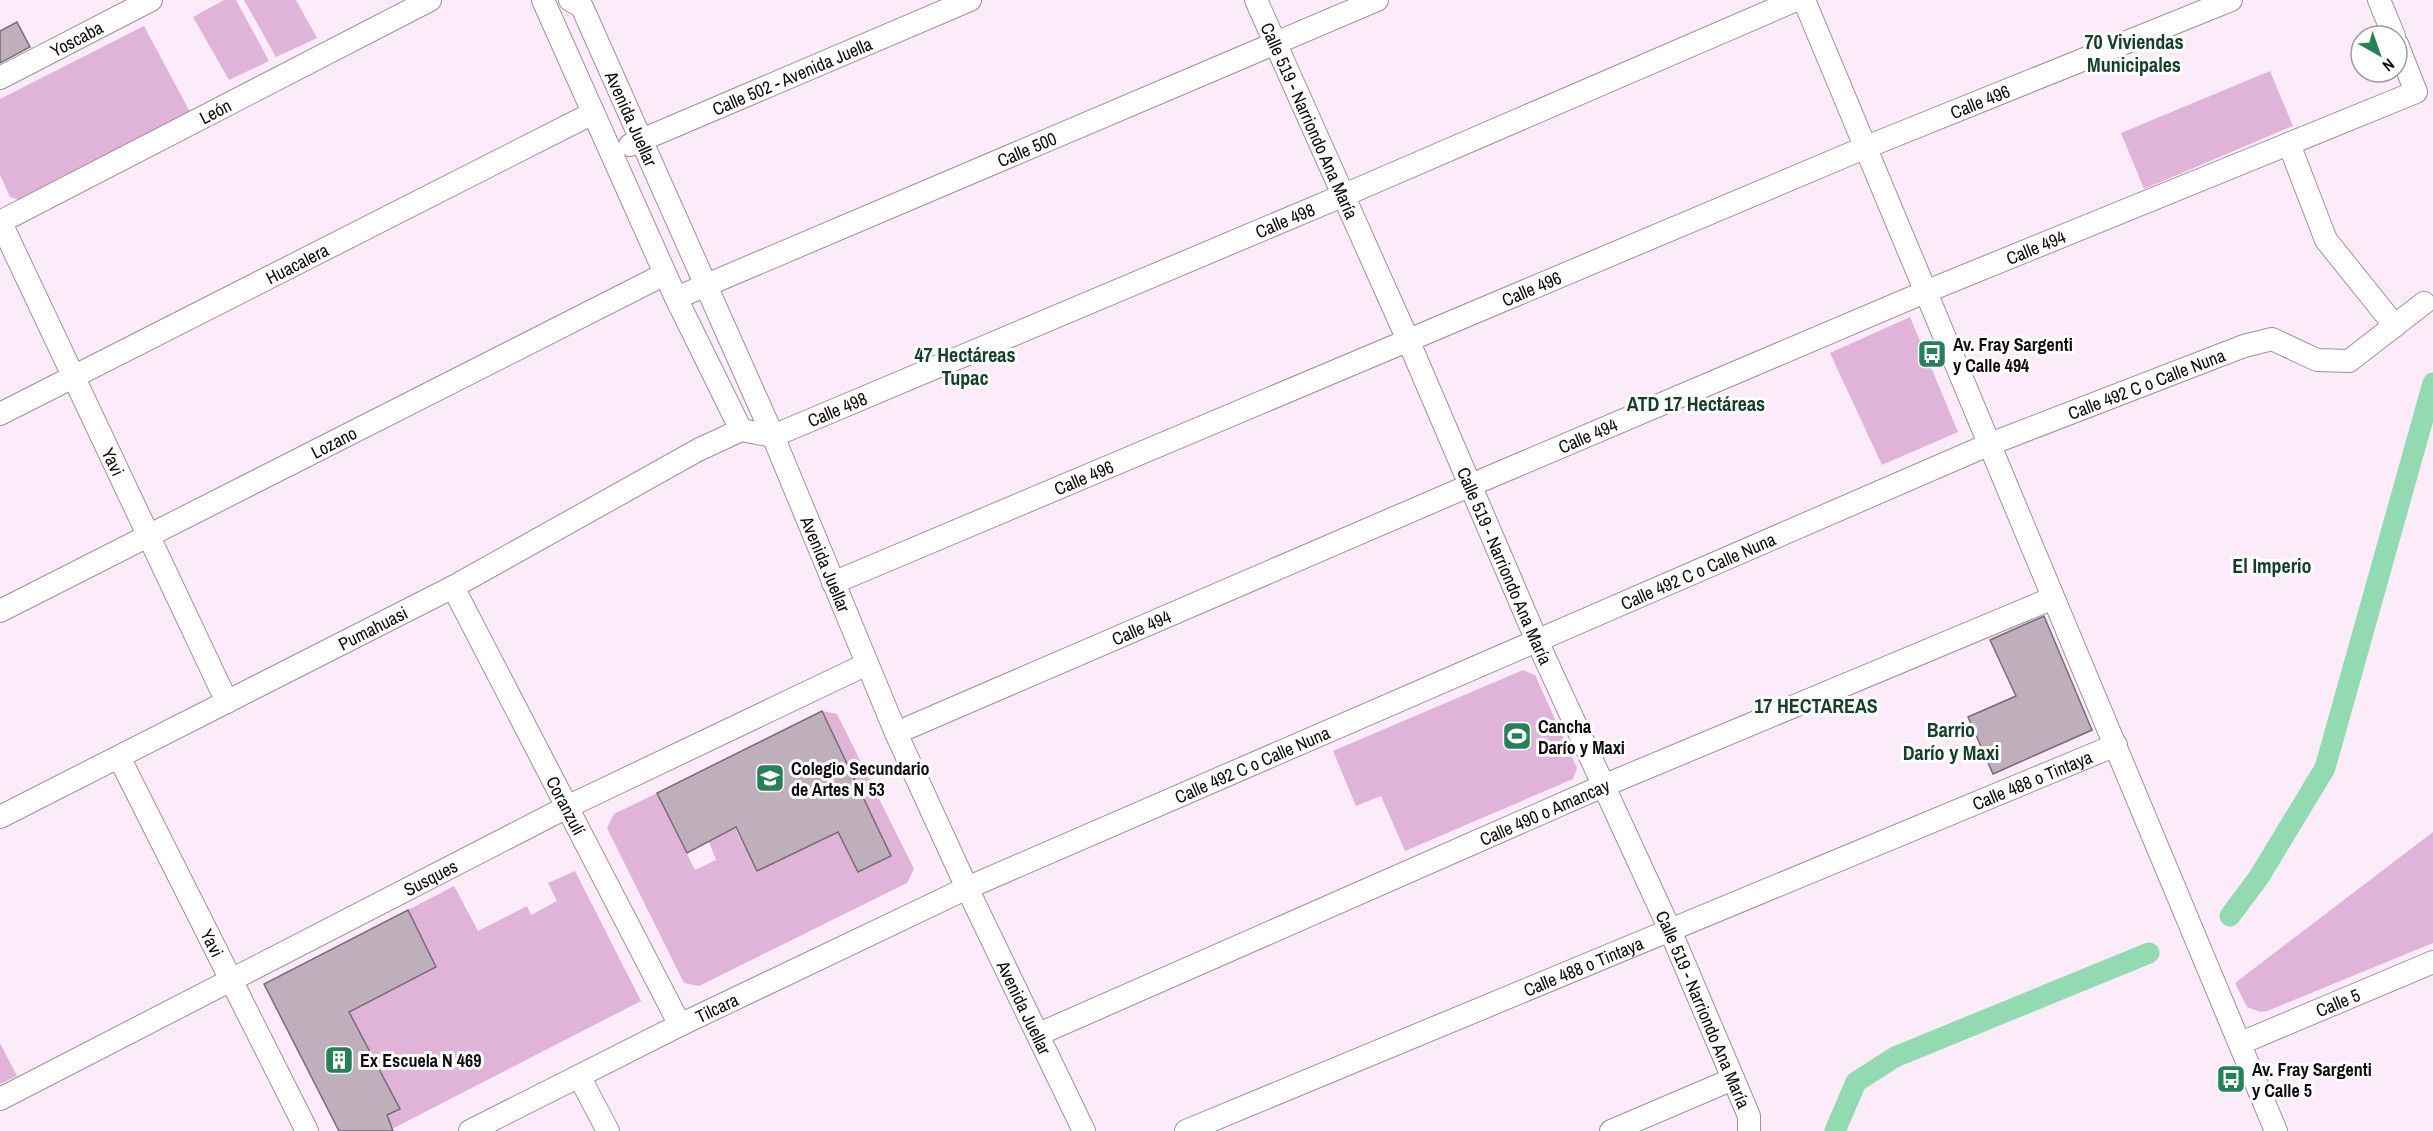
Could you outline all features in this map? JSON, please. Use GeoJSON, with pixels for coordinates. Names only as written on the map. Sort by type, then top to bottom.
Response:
{"type":"FeatureCollection","features":[{"type":"Feature","properties":{"kind":"street","name":"Yoscaba"},"geometry":{"type":"LineString","coordinates":[[0,78],[151,0]]}},
{"type":"Feature","properties":{"kind":"street","name":"León"},"geometry":{"type":"LineString","coordinates":[[0,222],[430,0]]}},
{"type":"Feature","properties":{"kind":"street"},"geometry":{"type":"LineString","coordinates":[[543,0],[676,298],[741,430],[773,436]]}},
{"type":"Feature","properties":{"kind":"street","name":"Calle 502 - Avenida Juella"},"geometry":{"type":"LineString","coordinates":[[612,154],[970,0]]}},
{"type":"Feature","properties":{"kind":"street","name":"Calle 519 - Narriondo Ana María"},"geometry":{"type":"LineString","coordinates":[[1256,0],[1408,340],[1538,640],[1670,930],[1749,1116],[1749,1131]]}},
{"type":"Feature","properties":{"kind":"street","name":"Calle 500"},"geometry":{"type":"LineString","coordinates":[[676,298],[1377,0]]}},
{"type":"Feature","properties":{"kind":"street","name":"Calle 498"},"geometry":{"type":"LineString","coordinates":[[773,436],[1342,196],[1796,0]]}},
{"type":"Feature","properties":{"kind":"street"},"geometry":{"type":"LineString","coordinates":[[1804,0],[2276,1131]]}},
{"type":"Feature","properties":{"kind":"street","name":"Calle 496"},"geometry":{"type":"LineString","coordinates":[[833,583],[1864,148],[2231,0]]}},
{"type":"Feature","properties":{"kind":"street"},"geometry":{"type":"LineString","coordinates":[[2379,0],[2389,24]]}},
{"type":"Feature","properties":{"kind":"street","name":"Avenida Juellar"},"geometry":{"type":"LineString","coordinates":[[584,2],[773,436],[896,733],[1082,1130]]}},
{"type":"Feature","properties":{"kind":"street","name":"Calle 494"},"geometry":{"type":"LineString","coordinates":[[896,733],[1925,292],[2416,92],[2409,74]]}},
{"type":"Feature","properties":{"kind":"street","name":"Huacalera"},"geometry":{"type":"LineString","coordinates":[[0,414],[593,113]]}},
{"type":"Feature","properties":{"kind":"street"},"geometry":{"type":"LineString","coordinates":[[2289,144],[2326,240],[2395,326]]}},
{"type":"Feature","properties":{"kind":"street","name":"Yavi"},"geometry":{"type":"LineString","coordinates":[[0,222],[227,702]]}},
{"type":"Feature","properties":{"kind":"street","name":"Lozano"},"geometry":{"type":"LineString","coordinates":[[0,611],[665,274]]}},
{"type":"Feature","properties":{"kind":"street","name":"Calle 492 C o Calle Nuna"},"geometry":{"type":"LineString","coordinates":[[967,888],[1990,444],[2244,345],[2272,339],[2317,360],[2349,360],[2424,303]]}},
{"type":"Feature","properties":{"kind":"street","name":"Pumahuasi"},"geometry":{"type":"LineString","coordinates":[[0,817],[453,587],[698,450],[741,430]]}},
{"type":"Feature","properties":{"kind":"street","name":"Coranzulí"},"geometry":{"type":"LineString","coordinates":[[453,587],[680,1025]]}},
{"type":"Feature","properties":{"kind":"street","name":"Calle 490 o Amancay"},"geometry":{"type":"LineString","coordinates":[[1039,1034],[1603,786],[2053,598]]}},
{"type":"Feature","properties":{"kind":"street","name":"Susques"},"geometry":{"type":"LineString","coordinates":[[0,1100],[567,807],[867,664]]}},
{"type":"Feature","properties":{"kind":"street","name":"Calle 488 o Tintaya"},"geometry":{"type":"LineString","coordinates":[[1186,1131],[2116,746]]}},
{"type":"Feature","properties":{"kind":"street","name":"Yavi"},"geometry":{"type":"LineString","coordinates":[[119,756],[308,1131]]}},
{"type":"Feature","properties":{"kind":"street","name":"Tilcara"},"geometry":{"type":"LineString","coordinates":[[470,1131],[680,1025],[967,888]]}},
{"type":"Feature","properties":{"kind":"street","name":"Calle 5"},"geometry":{"type":"LineString","coordinates":[[2241,1043],[2433,962]]}},
{"type":"Feature","properties":{"kind":"street"},"geometry":{"type":"LineString","coordinates":[[579,1076],[608,1131]]}},
{"type":"Feature","properties":{"kind":"street"},"geometry":{"type":"LineString","coordinates":[[1611,1131],[1733,1079]]}},
{"type":"Feature","properties":{"kind":"shaded area"},"geometry":{"type":"Polygon","coordinates":[[[224,0],[236,0],[269,61],[229,80],[193,17],[224,0]]]}},
{"type":"Feature","properties":{"kind":"shaded area"},"geometry":{"type":"Polygon","coordinates":[[[244,0],[296,0],[317,38],[276,57],[244,0]]]}},
{"type":"Feature","properties":{"kind":"shaded area"},"geometry":{"type":"Polygon","coordinates":[[[144,26],[191,114],[22,201],[10,197],[0,175],[0,99],[144,26]]]}},
{"type":"Feature","properties":{"kind":"shaded area"},"geometry":{"type":"Polygon","coordinates":[[[2270,71],[2293,126],[2144,189],[2121,133],[2270,71]]]}},
{"type":"Feature","properties":{"kind":"shaded area"},"geometry":{"type":"Polygon","coordinates":[[[1910,317],[1958,432],[1882,465],[1830,353],[1910,317]]]}},
{"type":"Feature","properties":{"kind":"shaded area"},"geometry":{"type":"Polygon","coordinates":[[[1523,670],[1535,675],[1577,768],[1573,779],[1405,851],[1381,796],[1356,806],[1333,751],[1523,670]]]}},
{"type":"Feature","properties":{"kind":"shaded area"},"geometry":{"type":"Polygon","coordinates":[[[822,711],[837,714],[914,869],[907,883],[699,986],[684,983],[607,828],[614,814],[657,793],[695,870],[716,860],[709,842],[735,828],[757,871],[838,832],[858,872],[891,856],[822,711]]]}},
{"type":"Feature","properties":{"kind":"shaded area"},"geometry":{"type":"Polygon","coordinates":[[[2433,832],[2433,943],[2267,1011],[2260,1012],[2247,1007],[2235,983],[2433,832]]]}},
{"type":"Feature","properties":{"kind":"shaded area"},"geometry":{"type":"Polygon","coordinates":[[[575,871],[641,1001],[392,1129],[387,1115],[400,1109],[349,1012],[436,967],[408,910],[454,886],[478,931],[527,906],[531,915],[557,901],[548,883],[575,871]]]}},
{"type":"Feature","properties":{"kind":"shaded area"},"geometry":{"type":"Polygon","coordinates":[[[0,1043],[17,1076],[0,1084],[0,1043]]]}},
{"type":"Feature","properties":{"kind":"building"},"geometry":{"type":"Polygon","coordinates":[[[17,22],[30,47],[0,63],[0,31],[17,22]]]}},
{"type":"Feature","properties":{"kind":"building"},"geometry":{"type":"Polygon","coordinates":[[[2044,616],[2092,730],[1993,774],[1968,717],[2016,696],[1990,640],[2044,616]]]}},
{"type":"Feature","properties":{"kind":"building","name":"Colegio Secundario de Artes N 53"},"geometry":{"type":"Polygon","coordinates":[[[822,711],[891,856],[858,872],[838,832],[757,871],[736,827],[687,853],[657,793],[822,711]]]}},
{"type":"Feature","properties":{"kind":"building","name":"Ex Escuela N 469"},"geometry":{"type":"Polygon","coordinates":[[[408,910],[436,967],[349,1012],[400,1109],[387,1115],[393,1131],[339,1131],[264,984],[408,910]]]}},
{"type":"Feature","properties":{"kind":"waterway"},"geometry":{"type":"LineString","coordinates":[[2230,916],[2259,877],[2325,768],[2433,383]]}},
{"type":"Feature","properties":{"kind":"waterway"},"geometry":{"type":"LineString","coordinates":[[1835,1131],[1856,1082],[1895,1057],[2149,953]]}},
{"type":"Feature","properties":{"kind":"place","name":"Av. Fray Sargenti y Calle 494"},"geometry":{"type":"Point","coordinates":[1932,354]}},
{"type":"Feature","properties":{"kind":"place","name":"Cancha Darío y Maxi"},"geometry":{"type":"Point","coordinates":[1517,736]}},
{"type":"Feature","properties":{"kind":"place","name":"Colegio Secundario de Artes N 53"},"geometry":{"type":"Point","coordinates":[770,778]}},
{"type":"Feature","properties":{"kind":"place","name":"Ex Escuela N 469"},"geometry":{"type":"Point","coordinates":[339,1060]}},
{"type":"Feature","properties":{"kind":"place","name":"Av. Fray Sargenti y Calle 5"},"geometry":{"type":"Point","coordinates":[2231,1079]}},
{"type":"Feature","properties":{"kind":"district","name":"70 Viviendas Municipales"},"geometry":{"type":"Point","coordinates":[2134,52]}},
{"type":"Feature","properties":{"kind":"district","name":"47 Hectáreas Tupac"},"geometry":{"type":"Point","coordinates":[965,366]}},
{"type":"Feature","properties":{"kind":"district","name":"ATD 17 Hectáreas"},"geometry":{"type":"Point","coordinates":[1696,403]}},
{"type":"Feature","properties":{"kind":"district","name":"El Imperio"},"geometry":{"type":"Point","coordinates":[2272,565]}},
{"type":"Feature","properties":{"kind":"district","name":"17 HECTAREAS"},"geometry":{"type":"Point","coordinates":[1816,705]}},
{"type":"Feature","properties":{"kind":"district","name":"Barrio Darío y Maxi"},"geometry":{"type":"Point","coordinates":[1951,740]}}]}
